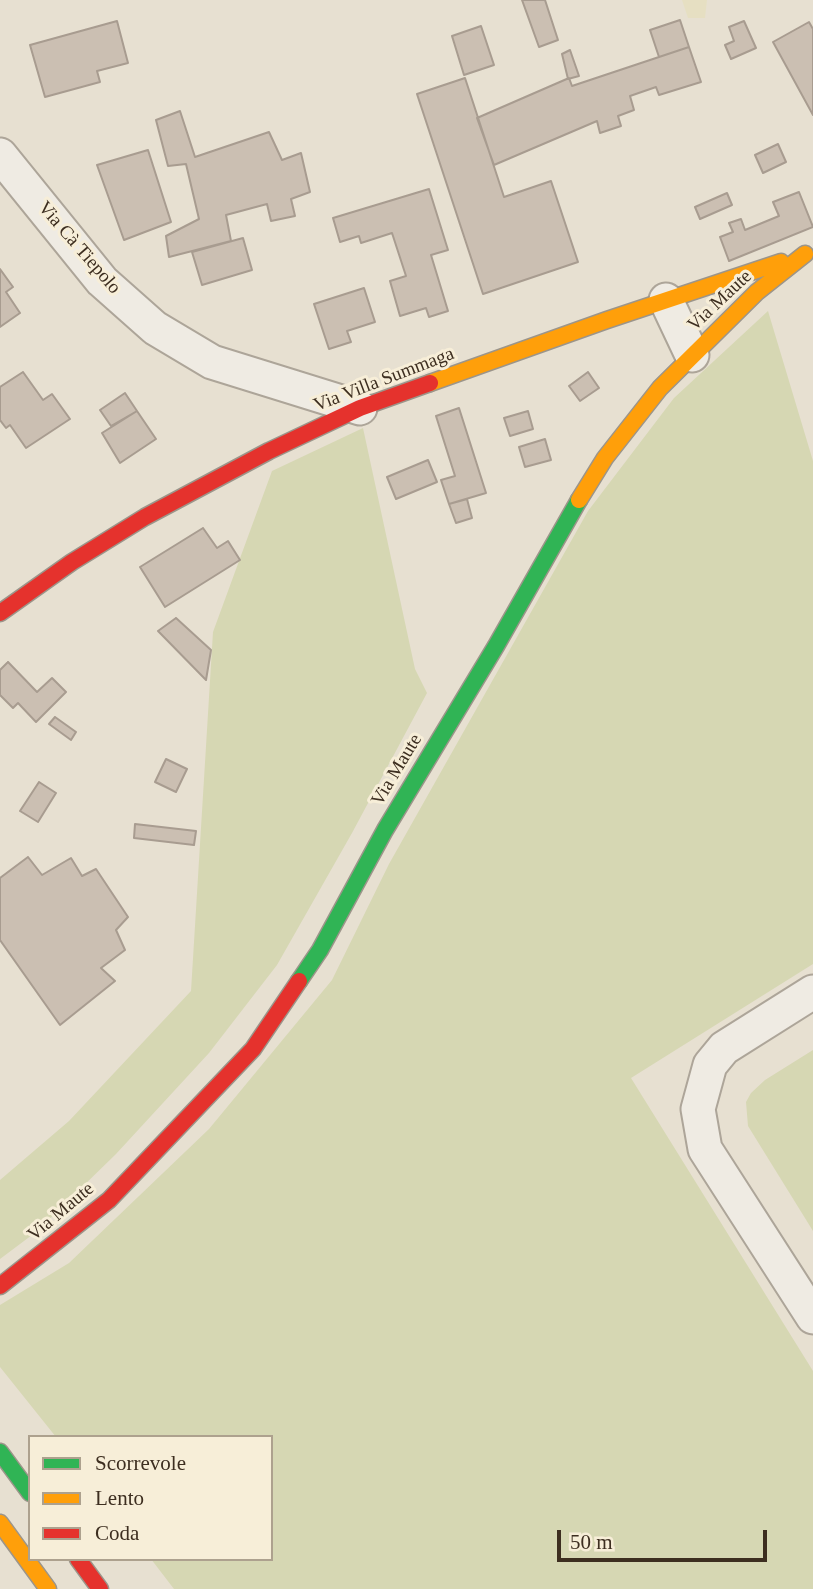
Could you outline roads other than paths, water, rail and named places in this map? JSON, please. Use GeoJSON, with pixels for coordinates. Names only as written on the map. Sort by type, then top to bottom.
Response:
{"type":"FeatureCollection","features":[{"type":"Feature","properties":{"kind":"main road","name":"Via Villa Summaga"},"geometry":{"type":"LineString","coordinates":[[0,613],[72,562],[145,517],[269,451],[360,408],[666,300],[809,253]]}},
{"type":"Feature","properties":{"kind":"main road","name":"Via Maute"},"geometry":{"type":"LineString","coordinates":[[0,1286],[109,1200],[253,1049],[320,950],[385,830],[599,468],[660,388],[692,355],[758,292],[809,253]]}},
{"type":"Feature","properties":{"kind":"main road"},"geometry":{"type":"LineString","coordinates":[[0,1452],[28,1490]]}},
{"type":"Feature","properties":{"kind":"main road"},"geometry":{"type":"LineString","coordinates":[[0,1523],[48,1589]]}},
{"type":"Feature","properties":{"kind":"main road"},"geometry":{"type":"LineString","coordinates":[[79,1561],[100,1589]]}},
{"type":"Feature","properties":{"kind":"street","name":"Via Cà Tiepolo"},"geometry":{"type":"LineString","coordinates":[[0,155],[102,281],[155,327],[212,362],[360,408]]}},
{"type":"Feature","properties":{"kind":"street"},"geometry":{"type":"LineString","coordinates":[[666,300],[692,355]]}},
{"type":"Feature","properties":{"kind":"street"},"geometry":{"type":"LineString","coordinates":[[813,992],[724,1048],[710,1065],[698,1110],[705,1149],[813,1317]]}}]}
